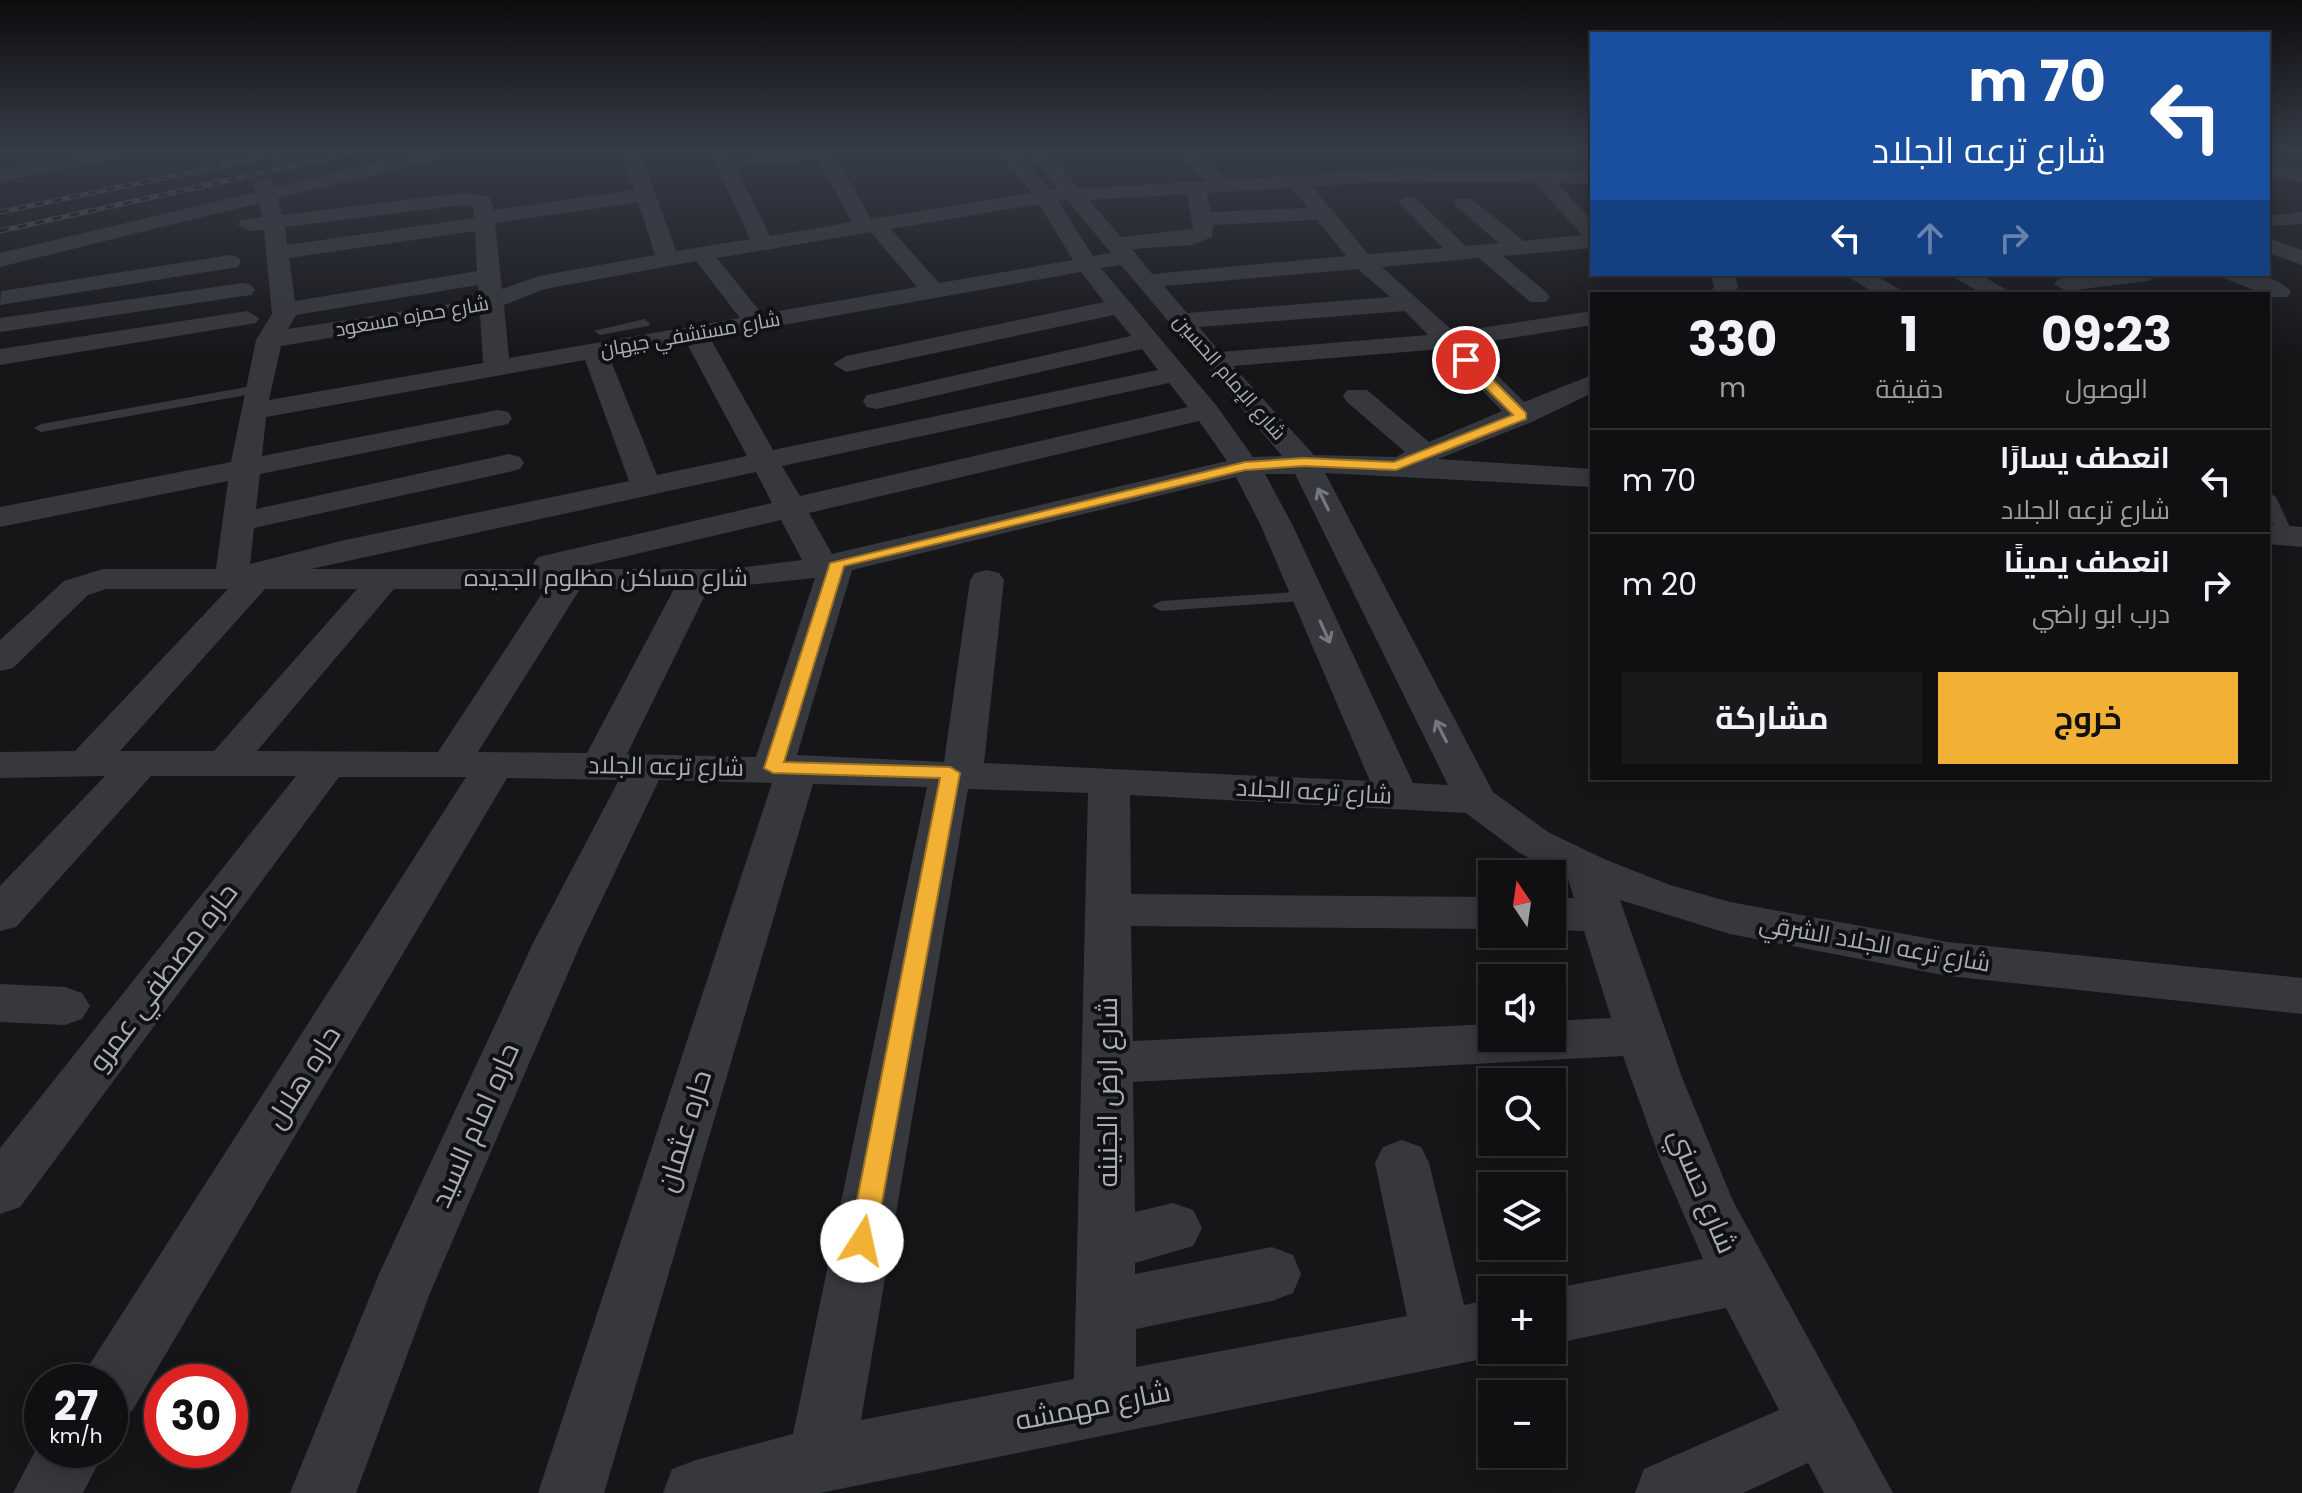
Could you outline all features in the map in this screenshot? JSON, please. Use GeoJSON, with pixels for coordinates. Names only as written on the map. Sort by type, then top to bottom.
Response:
{"type":"FeatureCollection","features":[{"type":"Feature","properties":{"kind":"street"},"geometry":{"type":"LineString","coordinates":[[0,246],[129,219]]}},
{"type":"Feature","properties":{"kind":"street"},"geometry":{"type":"LineString","coordinates":[[211,241],[234,219]]}},
{"type":"Feature","properties":{"kind":"street"},"geometry":{"type":"LineString","coordinates":[[243,579],[238,522],[256,400],[269,340],[281,323],[284,310],[273,219]]}},
{"type":"Feature","properties":{"kind":"street"},"geometry":{"type":"LineString","coordinates":[[0,298],[274,222],[301,219]]}},
{"type":"Feature","properties":{"kind":"street"},"geometry":{"type":"LineString","coordinates":[[0,260],[211,241],[278,251],[493,219]]}},
{"type":"Feature","properties":{"kind":"street"},"geometry":{"type":"LineString","coordinates":[[654,219],[668,259]]}},
{"type":"Feature","properties":{"kind":"street"},"geometry":{"type":"LineString","coordinates":[[752,219],[763,243]]}},
{"type":"Feature","properties":{"kind":"street"},"geometry":{"type":"LineString","coordinates":[[866,219],[933,291]]}},
{"type":"Feature","properties":{"kind":"street","name":"شارع حمزه مسعود"},"geometry":{"type":"LineString","coordinates":[[269,340],[491,304],[539,283],[911,219]]}},
{"type":"Feature","properties":{"kind":"street","name":"شارع الإمام الحسين"},"geometry":{"type":"LineString","coordinates":[[1072,219],[1086,264],[1206,411],[1245,466],[1309,596],[1398,796]]}},
{"type":"Feature","properties":{"kind":"street","name":"شارع الإمام الحسين"},"geometry":{"type":"LineString","coordinates":[[1089,219],[1121,250],[1304,462],[1476,800]]}},
{"type":"Feature","properties":{"kind":"street"},"geometry":{"type":"LineString","coordinates":[[1197,219],[1197,229]]}},
{"type":"Feature","properties":{"kind":"street","name":"شارع مستشفي جيهان"},"geometry":{"type":"LineString","coordinates":[[256,400],[492,369],[634,331],[694,333],[756,322],[825,339],[933,291],[1086,264],[1121,250],[1197,229],[1254,219]]}},
{"type":"Feature","properties":{"kind":"street"},"geometry":{"type":"LineString","coordinates":[[1328,219],[1361,260],[1411,303],[1522,416]]}},
{"type":"Feature","properties":{"kind":"street"},"geometry":{"type":"LineString","coordinates":[[1430,219],[1538,297]]}},
{"type":"Feature","properties":{"kind":"street"},"geometry":{"type":"LineString","coordinates":[[1483,219],[1518,247]]}},
{"type":"Feature","properties":{"kind":"street"},"geometry":{"type":"LineString","coordinates":[[1575,219],[1590,240]]}},
{"type":"Feature","properties":{"kind":"street"},"geometry":{"type":"LineString","coordinates":[[2270,219],[2302,231]]}},
{"type":"Feature","properties":{"kind":"street"},"geometry":{"type":"LineString","coordinates":[[485,220],[492,369],[498,418],[520,513]]}},
{"type":"Feature","properties":{"kind":"street"},"geometry":{"type":"LineString","coordinates":[[211,241],[239,269],[247,318],[269,340]]}},
{"type":"Feature","properties":{"kind":"street"},"geometry":{"type":"LineString","coordinates":[[1147,281],[1590,241]]}},
{"type":"Feature","properties":{"kind":"street"},"geometry":{"type":"LineString","coordinates":[[457,253],[487,248]]}},
{"type":"Feature","properties":{"kind":"street"},"geometry":{"type":"LineString","coordinates":[[702,254],[756,322]]}},
{"type":"Feature","properties":{"kind":"street"},"geometry":{"type":"LineString","coordinates":[[281,281],[310,276]]}},
{"type":"Feature","properties":{"kind":"street"},"geometry":{"type":"LineString","coordinates":[[284,310],[489,276]]}},
{"type":"Feature","properties":{"kind":"street"},"geometry":{"type":"LineString","coordinates":[[1859,276],[1892,292]]}},
{"type":"Feature","properties":{"kind":"street"},"geometry":{"type":"LineString","coordinates":[[1964,276],[1998,292]]}},
{"type":"Feature","properties":{"kind":"street"},"geometry":{"type":"LineString","coordinates":[[2047,276],[2074,291],[2139,276]]}},
{"type":"Feature","properties":{"kind":"street"},"geometry":{"type":"LineString","coordinates":[[2239,276],[2280,292],[2302,305]]}},
{"type":"Feature","properties":{"kind":"street"},"geometry":{"type":"LineString","coordinates":[[0,325],[243,290]]}},
{"type":"Feature","properties":{"kind":"street"},"geometry":{"type":"LineString","coordinates":[[1181,321],[1411,303]]}},
{"type":"Feature","properties":{"kind":"street"},"geometry":{"type":"LineString","coordinates":[[825,339],[1120,306]]}},
{"type":"Feature","properties":{"kind":"street"},"geometry":{"type":"LineString","coordinates":[[0,357],[247,318]]}},
{"type":"Feature","properties":{"kind":"street"},"geometry":{"type":"LineString","coordinates":[[1214,360],[1447,341],[1590,318]]}},
{"type":"Feature","properties":{"kind":"street"},"geometry":{"type":"LineString","coordinates":[[694,333],[791,508],[830,565]]}},
{"type":"Feature","properties":{"kind":"street"},"geometry":{"type":"LineString","coordinates":[[825,339],[902,432]]}},
{"type":"Feature","properties":{"kind":"street"},"geometry":{"type":"LineString","coordinates":[[877,401],[1148,340]]}},
{"type":"Feature","properties":{"kind":"street"},"geometry":{"type":"LineString","coordinates":[[597,341],[646,486]]}},
{"type":"Feature","properties":{"kind":"street"},"geometry":{"type":"LineString","coordinates":[[87,763],[243,579],[345,550],[1176,374]]}},
{"type":"Feature","properties":{"kind":"street"},"geometry":{"type":"LineString","coordinates":[[1396,466],[1522,416],[1590,384]]}},
{"type":"Feature","properties":{"kind":"street"},"geometry":{"type":"LineString","coordinates":[[1357,396],[1426,455]]}},
{"type":"Feature","properties":{"kind":"street"},"geometry":{"type":"LineString","coordinates":[[491,578],[1206,411]]}},
{"type":"Feature","properties":{"kind":"street"},"geometry":{"type":"LineString","coordinates":[[0,517],[498,418]]}},
{"type":"Feature","properties":{"kind":"street","name":"شارع مساكن مظلوم الجديده"},"geometry":{"type":"LineString","coordinates":[[0,660],[76,588],[103,579],[696,580],[830,565],[1245,466],[1304,462],[1590,478]]}},
{"type":"Feature","properties":{"kind":"street"},"geometry":{"type":"LineString","coordinates":[[238,522],[509,463]]}},
{"type":"Feature","properties":{"kind":"street","name":"حاره عثمان"},"geometry":{"type":"LineString","coordinates":[[571,1493],[785,768],[830,565]]}},
{"type":"Feature","properties":{"kind":"street"},"geometry":{"type":"LineString","coordinates":[[227,761],[385,578]]}},
{"type":"Feature","properties":{"kind":"street","name":"حاره هلال"},"geometry":{"type":"LineString","coordinates":[[125,1364],[473,764],[569,579]]}},
{"type":"Feature","properties":{"kind":"street","name":"حاره امام السيد"},"geometry":{"type":"LineString","coordinates":[[323,1493],[400,1293],[557,943],[696,580]]}},
{"type":"Feature","properties":{"kind":"street"},"geometry":{"type":"LineString","coordinates":[[821,1460],[956,773],[987,580]]}},
{"type":"Feature","properties":{"kind":"street","name":"شارع ترعه الجلاد"},"geometry":{"type":"LineString","coordinates":[[0,765],[227,761],[785,768],[1109,780],[1476,800]]}},
{"type":"Feature","properties":{"kind":"street"},"geometry":{"type":"LineString","coordinates":[[0,915],[141,762]]}},
{"type":"Feature","properties":{"kind":"street","name":"حاره مصطفي عمرو"},"geometry":{"type":"LineString","coordinates":[[0,1190],[327,764]]}},
{"type":"Feature","properties":{"kind":"street","name":"شارع ارض الجنينه"},"geometry":{"type":"LineString","coordinates":[[1105,1404],[1109,780]]}},
{"type":"Feature","properties":{"kind":"street","name":"شارع ترعه الجلاد الشرقي"},"geometry":{"type":"LineString","coordinates":[[1476,800],[1533,842],[1581,900],[1656,897],[1730,918],[1948,959],[2302,996]]}},
{"type":"Feature","properties":{"kind":"street","name":"شارع حسني"},"geometry":{"type":"LineString","coordinates":[[1581,900],[1640,1036],[1704,1200],[1742,1278],[1860,1493]]}},
{"type":"Feature","properties":{"kind":"street"},"geometry":{"type":"LineString","coordinates":[[1108,910],[1478,913]]}},
{"type":"Feature","properties":{"kind":"street"},"geometry":{"type":"LineString","coordinates":[[0,1003],[65,1006]]}},
{"type":"Feature","properties":{"kind":"street"},"geometry":{"type":"LineString","coordinates":[[1107,1063],[1640,1036]]}},
{"type":"Feature","properties":{"kind":"street"},"geometry":{"type":"LineString","coordinates":[[1402,1163],[1467,1333]]}},
{"type":"Feature","properties":{"kind":"street"},"geometry":{"type":"LineString","coordinates":[[1106,1244],[1173,1228]]}},
{"type":"Feature","properties":{"kind":"street"},"geometry":{"type":"LineString","coordinates":[[1106,1307],[1272,1274]]}},
{"type":"Feature","properties":{"kind":"street"},"geometry":{"type":"LineString","coordinates":[[1566,1313],[1742,1278]]}},
{"type":"Feature","properties":{"kind":"street","name":"شارع مهمشه"},"geometry":{"type":"LineString","coordinates":[[696,1493],[821,1460],[1467,1333]]}},
{"type":"Feature","properties":{"kind":"street"},"geometry":{"type":"LineString","coordinates":[[1668,1493],[1822,1424]]}},
{"type":"Feature","properties":{"kind":"street"},"geometry":{"type":"LineString","coordinates":[[46,1493],[61,1468]]}},
{"type":"Feature","properties":{"kind":"lane"},"geometry":{"type":"LineString","coordinates":[[41,428],[256,400]]}},
{"type":"Feature","properties":{"kind":"lane"},"geometry":{"type":"LineString","coordinates":[[2270,502],[2285,536]]}},
{"type":"Feature","properties":{"kind":"lane"},"geometry":{"type":"LineString","coordinates":[[1161,606],[1309,596]]}},
{"type":"Feature","properties":{"kind":"railway"},"geometry":{"type":"LineString","coordinates":[[0,231],[55,219]]}},
{"type":"Feature","properties":{"kind":"route"},"geometry":{"type":"LineString","coordinates":[[862,1241],[950,773],[773,768],[837,563],[1245,466],[1304,462],[1396,466],[1522,416],[1466,360]]}}]}
